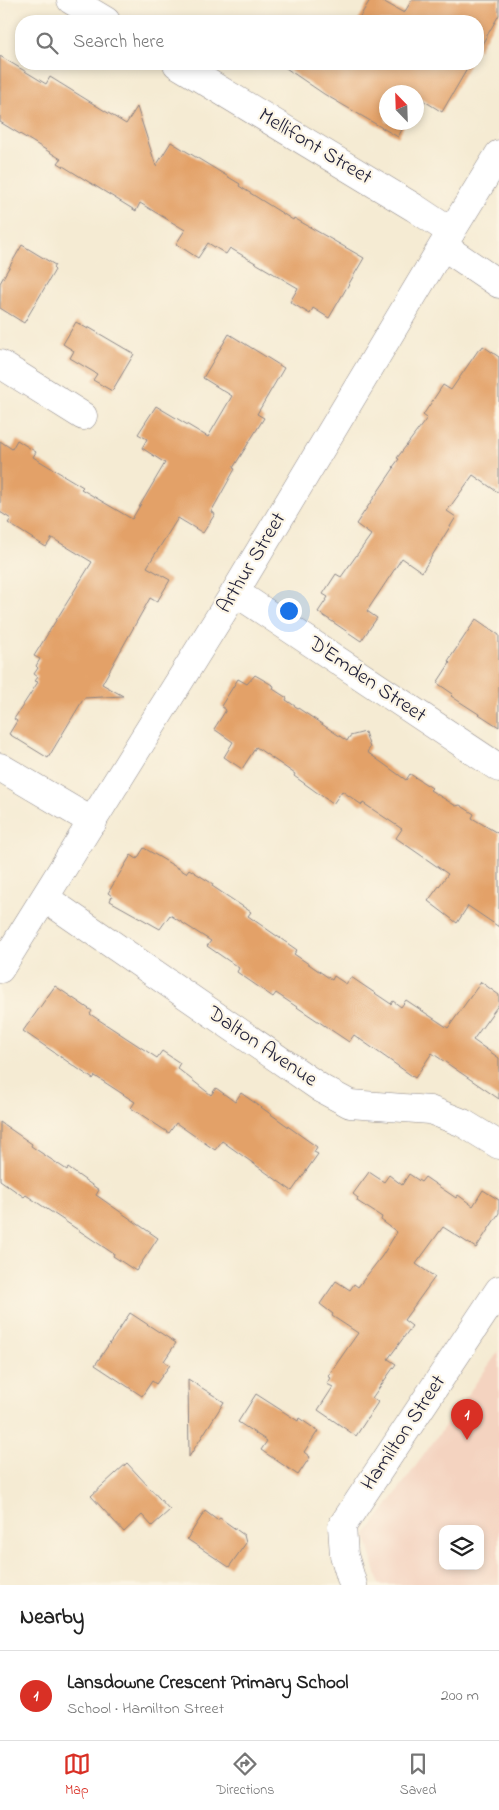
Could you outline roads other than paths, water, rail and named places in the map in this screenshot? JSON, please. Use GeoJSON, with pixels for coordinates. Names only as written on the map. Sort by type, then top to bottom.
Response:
{"type":"FeatureCollection","features":[{"type":"Feature","properties":{"kind":"street"},"geometry":{"type":"LineString","coordinates":[[71,0],[96,15]]}},
{"type":"Feature","properties":{"kind":"street","name":"Mellifont Street"},"geometry":{"type":"LineString","coordinates":[[187,70],[416,208],[447,239],[499,284]]}},
{"type":"Feature","properties":{"kind":"street","name":"Arthur Street"},"geometry":{"type":"LineString","coordinates":[[0,969],[235,592],[499,154]]}},
{"type":"Feature","properties":{"kind":"street"},"geometry":{"type":"LineString","coordinates":[[0,364],[83,416]]}},
{"type":"Feature","properties":{"kind":"street","name":"D'Emden Street"},"geometry":{"type":"LineString","coordinates":[[235,592],[499,768]]}},
{"type":"Feature","properties":{"kind":"street"},"geometry":{"type":"LineString","coordinates":[[0,767],[93,822]]}},
{"type":"Feature","properties":{"kind":"street","name":"Dalton Avenue"},"geometry":{"type":"LineString","coordinates":[[45,898],[322,1089],[350,1104],[430,1110],[463,1123],[499,1145]]}},
{"type":"Feature","properties":{"kind":"street","name":"Hamilton Street"},"geometry":{"type":"LineString","coordinates":[[353,1585],[344,1555],[342,1526],[499,1290]]}},
{"type":"Feature","properties":{"kind":"place","name":"Lansdowne Crescent Primary School"},"geometry":{"type":"Point","coordinates":[467,1440]}}]}
